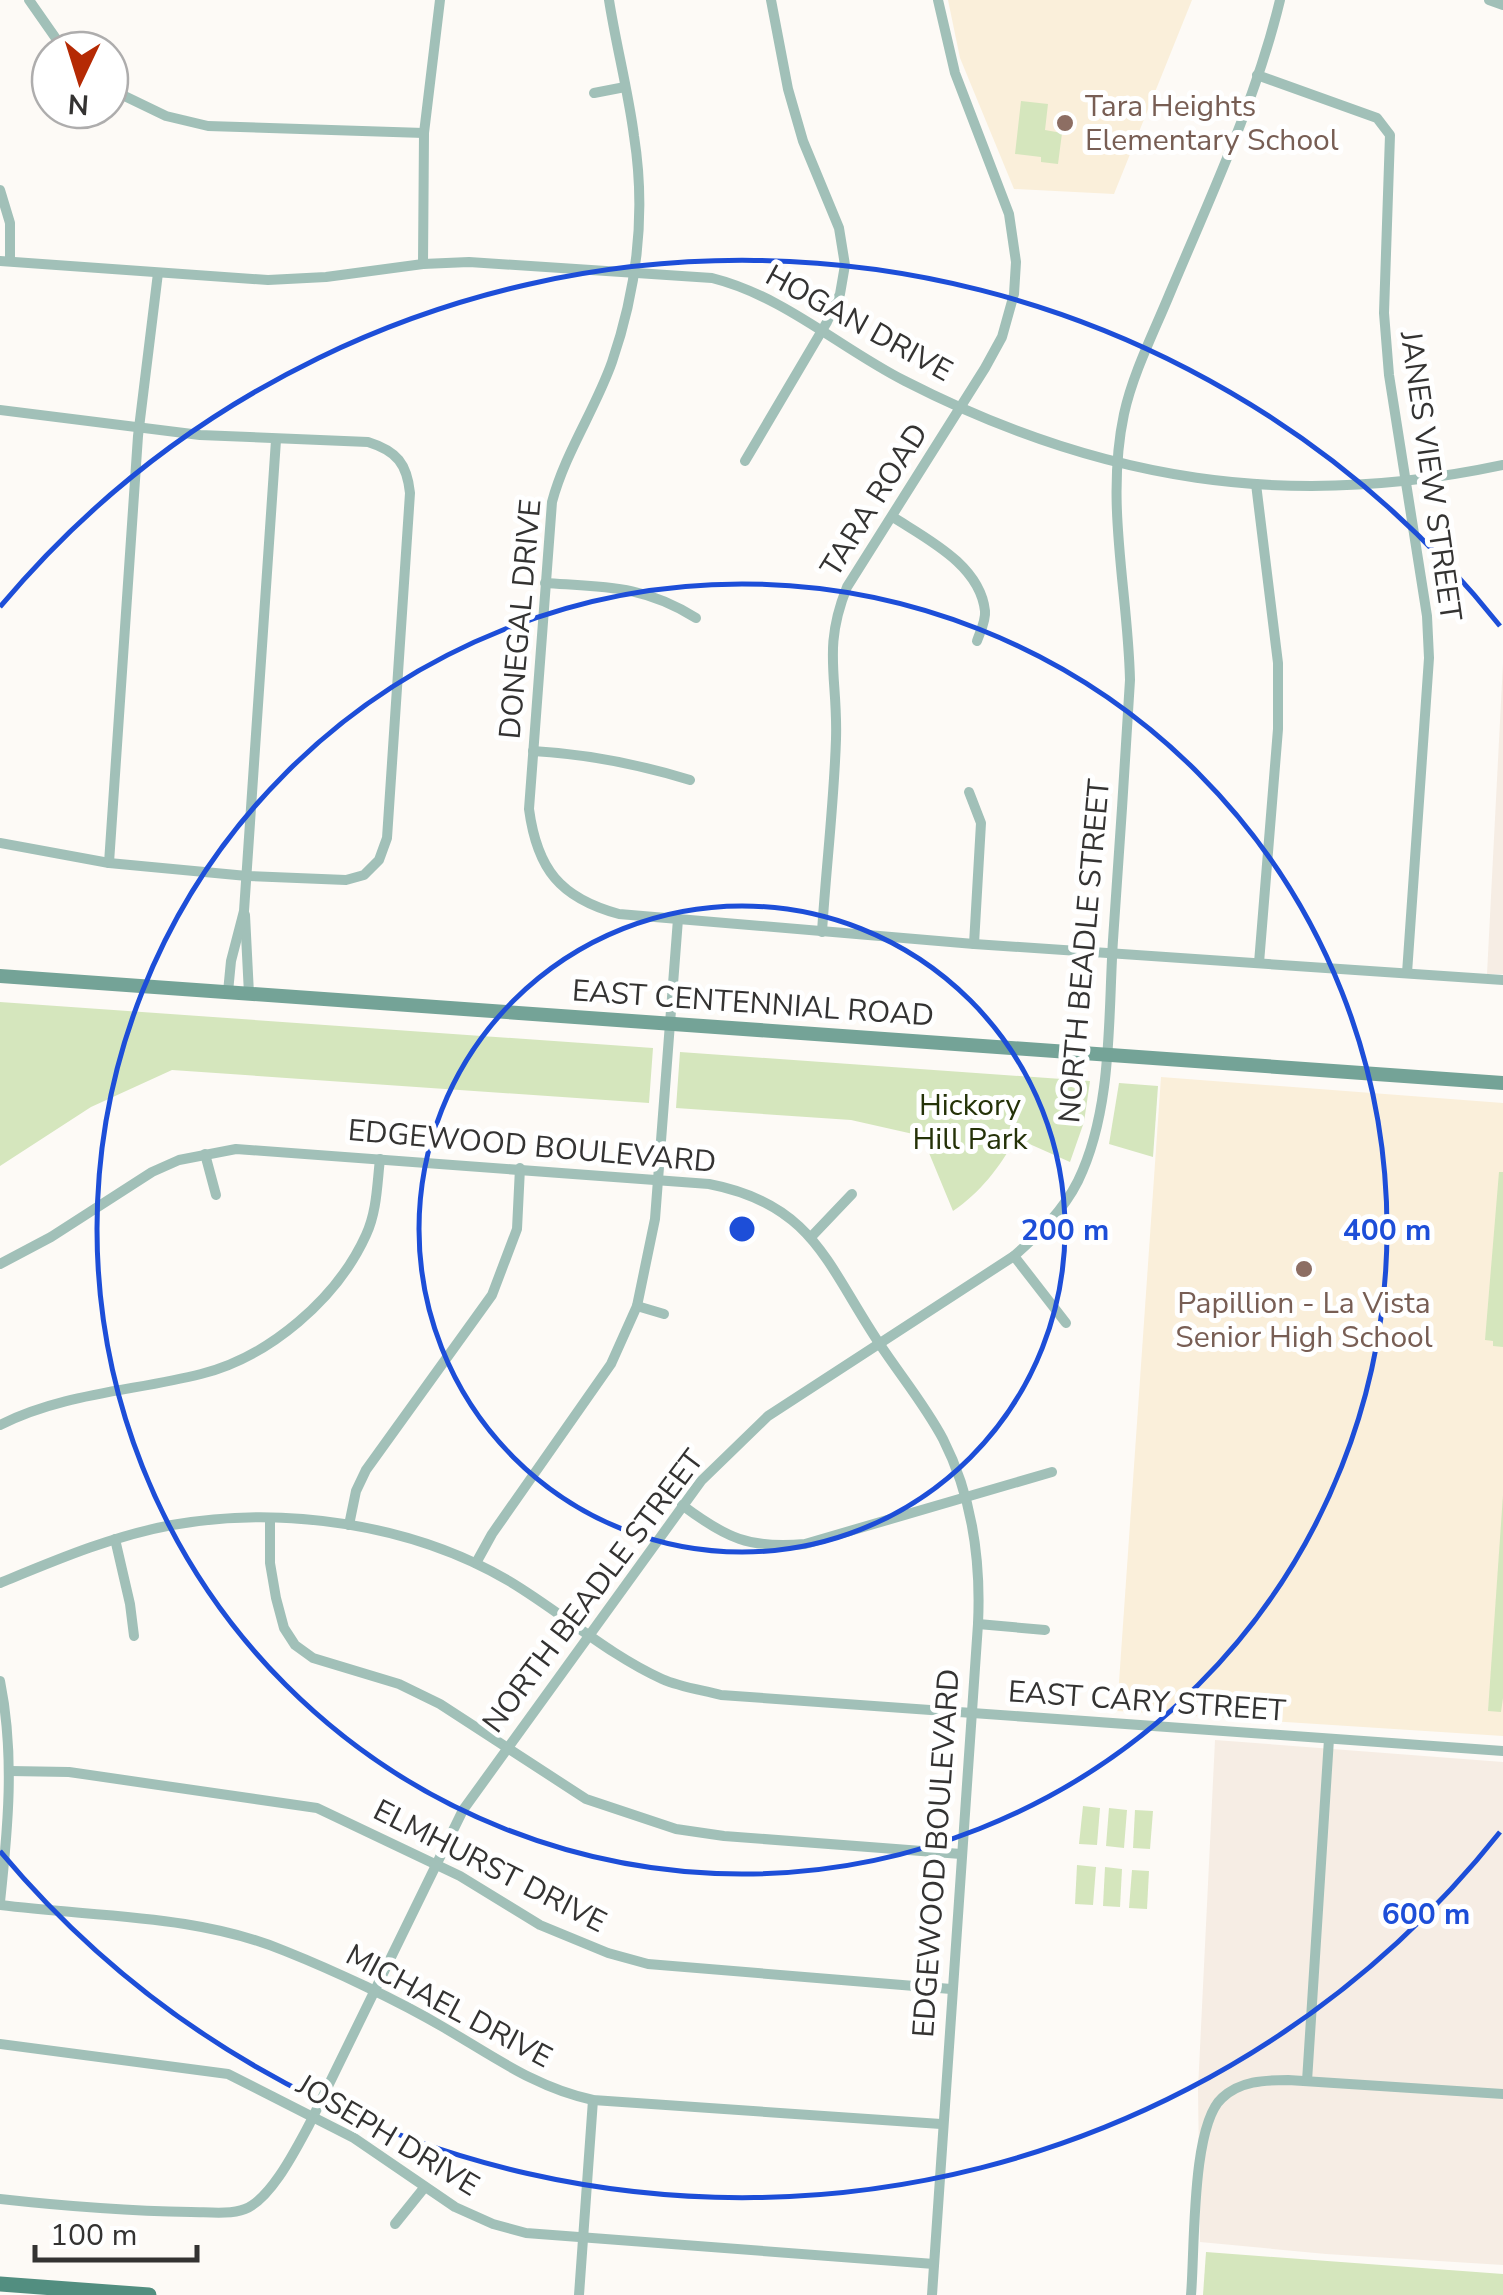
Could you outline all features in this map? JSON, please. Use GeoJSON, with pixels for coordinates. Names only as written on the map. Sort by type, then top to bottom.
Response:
{"type":"FeatureCollection","features":[{"type":"Feature","properties":{"kind":"main road"},"geometry":{"type":"LineString","coordinates":[[0,2284],[150,2295]]}},
{"type":"Feature","properties":{"kind":"street"},"geometry":{"type":"LineString","coordinates":[[29,0],[50,30]]}},
{"type":"Feature","properties":{"kind":"street"},"geometry":{"type":"LineString","coordinates":[[423,264],[424,133],[438,0]]}},
{"type":"Feature","properties":{"kind":"street","name":"DONEGAL DRIVE"},"geometry":{"type":"LineString","coordinates":[[609,0],[635,138],[640,196],[634,273],[612,362],[558,478],[552,502],[529,810],[533,840],[553,878],[596,908],[619,914],[974,944],[1503,980]]}},
{"type":"Feature","properties":{"kind":"street"},"geometry":{"type":"LineString","coordinates":[[745,461],[822,330],[842,284],[844,245],[803,140],[788,89],[771,0]]}},
{"type":"Feature","properties":{"kind":"street","name":"TARA ROAD"},"geometry":{"type":"LineString","coordinates":[[822,932],[836,738],[830,650],[834,618],[847,587],[1002,337],[1011,310],[1016,262],[1009,214],[955,73],[938,0]]}},
{"type":"Feature","properties":{"kind":"street","name":"NORTH BEADLE STREET"},"geometry":{"type":"LineString","coordinates":[[0,2199],[156,2211],[246,2209],[285,2168],[462,1810],[700,1481],[768,1416],[1014,1256],[1055,1216],[1079,1178],[1093,1140],[1105,1054],[1130,680],[1117,533],[1117,464],[1124,412],[1272,36],[1280,0]]}},
{"type":"Feature","properties":{"kind":"street"},"geometry":{"type":"LineString","coordinates":[[1488,0],[1503,5]]}},
{"type":"Feature","properties":{"kind":"street","name":"JANES VIEW STREET"},"geometry":{"type":"LineString","coordinates":[[1257,75],[1377,118],[1390,135],[1384,313],[1388,374],[1427,616],[1429,658],[1407,973]]}},
{"type":"Feature","properties":{"kind":"street"},"geometry":{"type":"LineString","coordinates":[[594,93],[625,88]]}},
{"type":"Feature","properties":{"kind":"street"},"geometry":{"type":"LineString","coordinates":[[130,99],[156,112],[208,126],[424,133]]}},
{"type":"Feature","properties":{"kind":"street"},"geometry":{"type":"LineString","coordinates":[[0,190],[10,223],[5,261]]}},
{"type":"Feature","properties":{"kind":"street","name":"HOGAN DRIVE"},"geometry":{"type":"LineString","coordinates":[[5,261],[268,280],[423,264],[509,264],[712,278],[738,284],[771,299],[900,378],[960,408],[1040,441],[1117,464],[1209,480],[1337,487],[1406,482],[1503,465]]}},
{"type":"Feature","properties":{"kind":"street"},"geometry":{"type":"LineString","coordinates":[[109,863],[139,428],[158,274]]}},
{"type":"Feature","properties":{"kind":"street"},"geometry":{"type":"LineString","coordinates":[[0,410],[276,440],[368,442],[384,446],[396,455],[408,472],[410,494],[387,838],[379,860],[364,875],[346,880],[247,876],[109,863],[0,844]]}},
{"type":"Feature","properties":{"kind":"street"},"geometry":{"type":"LineString","coordinates":[[228,992],[231,961],[244,911],[276,440]]}},
{"type":"Feature","properties":{"kind":"street"},"geometry":{"type":"LineString","coordinates":[[1256,484],[1278,663],[1278,729],[1259,963]]}},
{"type":"Feature","properties":{"kind":"street"},"geometry":{"type":"LineString","coordinates":[[893,518],[942,550],[969,576],[985,610],[977,641]]}},
{"type":"Feature","properties":{"kind":"street"},"geometry":{"type":"LineString","coordinates":[[546,583],[644,592],[696,618]]}},
{"type":"Feature","properties":{"kind":"street"},"geometry":{"type":"LineString","coordinates":[[533,750],[624,762],[690,780]]}},
{"type":"Feature","properties":{"kind":"street"},"geometry":{"type":"LineString","coordinates":[[968,792],[981,823],[974,944]]}},
{"type":"Feature","properties":{"kind":"street"},"geometry":{"type":"LineString","coordinates":[[244,911],[249,994]]}},
{"type":"Feature","properties":{"kind":"street"},"geometry":{"type":"LineString","coordinates":[[476,1564],[492,1534],[611,1364],[637,1306],[648,1264],[658,1178],[678,920]]}},
{"type":"Feature","properties":{"kind":"street","name":"EAST CENTENNIAL ROAD"},"geometry":{"type":"LineString","coordinates":[[0,976],[1503,1083]]}},
{"type":"Feature","properties":{"kind":"street","name":"EDGEWOOD BOULEVARD"},"geometry":{"type":"LineString","coordinates":[[0,1264],[152,1172],[178,1160],[236,1148],[658,1178],[732,1188],[774,1207],[812,1236],[942,1438],[976,1536],[978,1624],[932,2295]]}},
{"type":"Feature","properties":{"kind":"street"},"geometry":{"type":"LineString","coordinates":[[206,1154],[216,1194]]}},
{"type":"Feature","properties":{"kind":"street"},"geometry":{"type":"LineString","coordinates":[[0,1425],[86,1395],[202,1374],[267,1346],[302,1320],[366,1236],[375,1210],[380,1160]]}},
{"type":"Feature","properties":{"kind":"street"},"geometry":{"type":"LineString","coordinates":[[348,1525],[366,1470],[492,1296],[517,1230],[520,1168]]}},
{"type":"Feature","properties":{"kind":"street"},"geometry":{"type":"LineString","coordinates":[[812,1236],[852,1194]]}},
{"type":"Feature","properties":{"kind":"street"},"geometry":{"type":"LineString","coordinates":[[1014,1256],[1066,1323]]}},
{"type":"Feature","properties":{"kind":"street"},"geometry":{"type":"LineString","coordinates":[[637,1306],[664,1314]]}},
{"type":"Feature","properties":{"kind":"street"},"geometry":{"type":"LineString","coordinates":[[682,1505],[742,1543],[805,1544],[1052,1472]]}},
{"type":"Feature","properties":{"kind":"street","name":"EAST CARY STREET"},"geometry":{"type":"LineString","coordinates":[[0,1583],[115,1539],[172,1525],[233,1518],[348,1525],[432,1546],[476,1564],[538,1598],[630,1663],[666,1681],[721,1695],[1503,1751]]}},
{"type":"Feature","properties":{"kind":"street"},"geometry":{"type":"LineString","coordinates":[[270,1519],[270,1563],[276,1598],[284,1628],[295,1645],[313,1658],[399,1684],[440,1704],[586,1800],[676,1830],[962,1854]]}},
{"type":"Feature","properties":{"kind":"street"},"geometry":{"type":"LineString","coordinates":[[115,1539],[134,1636]]}},
{"type":"Feature","properties":{"kind":"street"},"geometry":{"type":"LineString","coordinates":[[978,1624],[1045,1630]]}},
{"type":"Feature","properties":{"kind":"street"},"geometry":{"type":"LineString","coordinates":[[0,1681],[8,1720],[10,1771],[0,1904]]}},
{"type":"Feature","properties":{"kind":"street"},"geometry":{"type":"LineString","coordinates":[[1307,2080],[1329,1739]]}},
{"type":"Feature","properties":{"kind":"street","name":"ELMHURST DRIVE"},"geometry":{"type":"LineString","coordinates":[[10,1771],[69,1772],[302,1805],[327,1812],[436,1864],[540,1925],[608,1954],[648,1964],[951,1989]]}},
{"type":"Feature","properties":{"kind":"street","name":"MICHAEL DRIVE"},"geometry":{"type":"LineString","coordinates":[[0,1904],[191,1926],[280,1948],[441,2026],[541,2085],[593,2100],[941,2124]]}},
{"type":"Feature","properties":{"kind":"street","name":"JOSEPH DRIVE"},"geometry":{"type":"LineString","coordinates":[[0,2044],[228,2074],[370,2148],[455,2207],[492,2224],[526,2233],[934,2264]]}},
{"type":"Feature","properties":{"kind":"street"},"geometry":{"type":"LineString","coordinates":[[1191,2295],[1202,2140],[1208,2119],[1221,2099],[1247,2084],[1264,2080],[1503,2094]]}},
{"type":"Feature","properties":{"kind":"street"},"geometry":{"type":"LineString","coordinates":[[579,2295],[593,2100]]}},
{"type":"Feature","properties":{"kind":"street"},"geometry":{"type":"LineString","coordinates":[[395,2224],[424,2188]]}},
{"type":"Feature","properties":{"kind":"shaded area","name":"Tara Heights Elementary School"},"geometry":{"type":"Polygon","coordinates":[[[948,0],[1192,0],[1114,194],[1014,189],[960,58],[948,0]]]}},
{"type":"Feature","properties":{"kind":"shaded area"},"geometry":{"type":"Polygon","coordinates":[[[1503,663],[1503,974],[1487,974],[1503,663]]]}},
{"type":"Feature","properties":{"kind":"shaded area"},"geometry":{"type":"Polygon","coordinates":[[[1161,1077],[1503,1103],[1503,1736],[1117,1711],[1161,1077]]]}},
{"type":"Feature","properties":{"kind":"shaded area"},"geometry":{"type":"Polygon","coordinates":[[[1215,1740],[1503,1762],[1503,2265],[1200,2242],[1198,2089],[1215,1740]]]}},
{"type":"Feature","properties":{"kind":"green space"},"geometry":{"type":"Polygon","coordinates":[[[1021,101],[1048,104],[1045,130],[1062,133],[1058,164],[1015,154],[1021,101]]]}},
{"type":"Feature","properties":{"kind":"green space"},"geometry":{"type":"Polygon","coordinates":[[[0,1002],[653,1048],[649,1103],[172,1070],[91,1107],[0,1166],[0,1002]]]}},
{"type":"Feature","properties":{"kind":"green space","name":"Hickory Hill Park"},"geometry":{"type":"Polygon","coordinates":[[[680,1052],[1090,1081],[1084,1122],[1070,1162],[1016,1138],[989,1179],[953,1211],[922,1136],[851,1120],[676,1108],[680,1052]]]}},
{"type":"Feature","properties":{"kind":"green space","name":"Hickory Hill Park"},"geometry":{"type":"Polygon","coordinates":[[[1119,1083],[1158,1086],[1153,1157],[1109,1144],[1119,1083]]]}},
{"type":"Feature","properties":{"kind":"green space"},"geometry":{"type":"Polygon","coordinates":[[[1499,1172],[1503,1172],[1503,1347],[1485,1340],[1499,1172]]]}},
{"type":"Feature","properties":{"kind":"green space"},"geometry":{"type":"Polygon","coordinates":[[[1503,1495],[1503,1698],[1501,1712],[1488,1711],[1503,1495]]]}},
{"type":"Feature","properties":{"kind":"green space"},"geometry":{"type":"Polygon","coordinates":[[[1083,1806],[1100,1808],[1097,1845],[1079,1844],[1083,1806]]]}},
{"type":"Feature","properties":{"kind":"green space"},"geometry":{"type":"Polygon","coordinates":[[[1109,1808],[1127,1810],[1124,1848],[1106,1846],[1109,1808]]]}},
{"type":"Feature","properties":{"kind":"green space"},"geometry":{"type":"Polygon","coordinates":[[[1135,1810],[1153,1811],[1150,1849],[1133,1848],[1135,1810]]]}},
{"type":"Feature","properties":{"kind":"green space"},"geometry":{"type":"Polygon","coordinates":[[[1077,1865],[1096,1867],[1093,1905],[1075,1904],[1077,1865]]]}},
{"type":"Feature","properties":{"kind":"green space"},"geometry":{"type":"Polygon","coordinates":[[[1105,1867],[1122,1869],[1120,1907],[1103,1906],[1105,1867]]]}},
{"type":"Feature","properties":{"kind":"green space"},"geometry":{"type":"Polygon","coordinates":[[[1132,1870],[1149,1871],[1147,1909],[1129,1908],[1132,1870]]]}},
{"type":"Feature","properties":{"kind":"green space"},"geometry":{"type":"Polygon","coordinates":[[[1206,2252],[1503,2274],[1503,2295],[1203,2295],[1206,2252]]]}},
{"type":"Feature","properties":{"kind":"place","name":"Tara Heights Elementary School"},"geometry":{"type":"Point","coordinates":[1065,123]}},
{"type":"Feature","properties":{"kind":"place","name":"Papillion - La Vista Senior High School"},"geometry":{"type":"Point","coordinates":[1304,1269]}}]}
